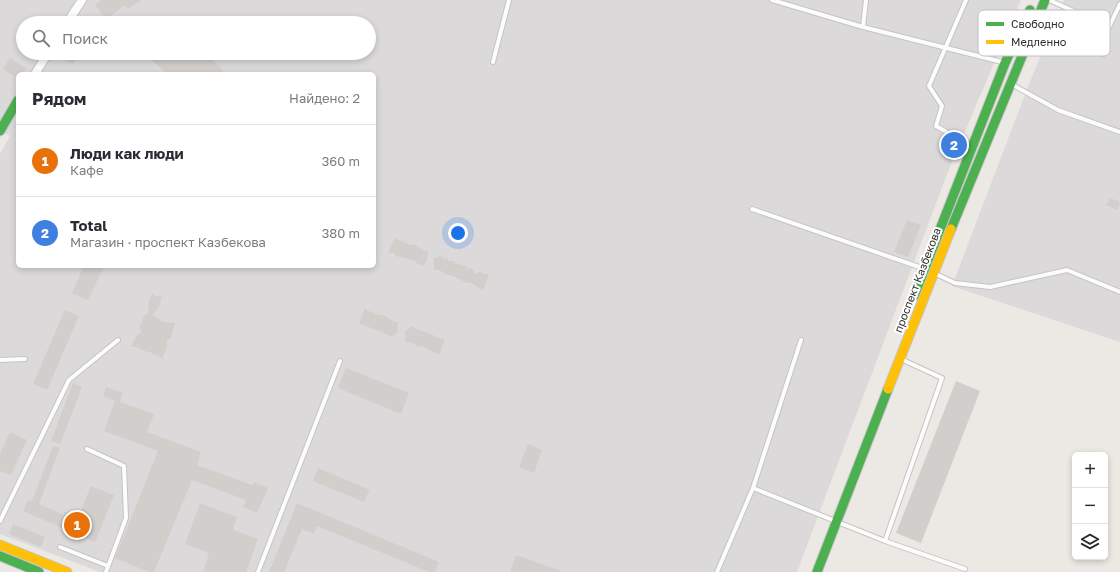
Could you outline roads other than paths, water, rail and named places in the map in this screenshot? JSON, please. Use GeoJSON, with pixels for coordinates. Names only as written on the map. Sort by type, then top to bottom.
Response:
{"type":"FeatureCollection","features":[{"type":"Feature","properties":{"kind":"main road","name":"проспект Казбекова"},"geometry":{"type":"LineString","coordinates":[[1030,10],[1035,0]]}},
{"type":"Feature","properties":{"kind":"main road","name":"проспект Казбекова"},"geometry":{"type":"LineString","coordinates":[[1040,10],[1045,0]]}},
{"type":"Feature","properties":{"kind":"main road","name":"проспект Казбекова"},"geometry":{"type":"LineString","coordinates":[[911,304],[1008,56]]}},
{"type":"Feature","properties":{"kind":"main road","name":"проспект Казбекова"},"geometry":{"type":"LineString","coordinates":[[817,572],[830,519],[899,359],[1022,56]]}},
{"type":"Feature","properties":{"kind":"main road"},"geometry":{"type":"LineString","coordinates":[[0,131],[16,103]]}},
{"type":"Feature","properties":{"kind":"main road"},"geometry":{"type":"LineString","coordinates":[[0,544],[67,572]]}},
{"type":"Feature","properties":{"kind":"main road"},"geometry":{"type":"LineString","coordinates":[[808,572],[815,552]]}},
{"type":"Feature","properties":{"kind":"main road"},"geometry":{"type":"LineString","coordinates":[[0,556],[39,572]]}},
{"type":"Feature","properties":{"kind":"street"},"geometry":{"type":"LineString","coordinates":[[72,16],[82,0]]}},
{"type":"Feature","properties":{"kind":"street"},"geometry":{"type":"LineString","coordinates":[[36,72],[44,60]]}},
{"type":"Feature","properties":{"kind":"lane"},"geometry":{"type":"LineString","coordinates":[[493,62],[509,0]]}},
{"type":"Feature","properties":{"kind":"lane"},"geometry":{"type":"LineString","coordinates":[[772,0],[863,27],[1018,65]]}},
{"type":"Feature","properties":{"kind":"lane"},"geometry":{"type":"LineString","coordinates":[[863,27],[866,0]]}},
{"type":"Feature","properties":{"kind":"lane"},"geometry":{"type":"LineString","coordinates":[[966,0],[929,86],[942,106],[936,126],[973,147]]}},
{"type":"Feature","properties":{"kind":"lane"},"geometry":{"type":"LineString","coordinates":[[1049,0],[1071,10]]}},
{"type":"Feature","properties":{"kind":"lane"},"geometry":{"type":"LineString","coordinates":[[1110,25],[1120,4]]}},
{"type":"Feature","properties":{"kind":"lane"},"geometry":{"type":"LineString","coordinates":[[1011,84],[1058,110],[1120,132]]}},
{"type":"Feature","properties":{"kind":"lane"},"geometry":{"type":"LineString","coordinates":[[752,209],[924,269],[955,283],[990,288],[1067,270],[1120,292]]}},
{"type":"Feature","properties":{"kind":"lane"},"geometry":{"type":"LineString","coordinates":[[0,521],[69,380],[118,340]]}},
{"type":"Feature","properties":{"kind":"lane"},"geometry":{"type":"LineString","coordinates":[[717,572],[754,488],[801,340]]}},
{"type":"Feature","properties":{"kind":"lane"},"geometry":{"type":"LineString","coordinates":[[0,360],[25,359]]}},
{"type":"Feature","properties":{"kind":"lane"},"geometry":{"type":"LineString","coordinates":[[885,541],[942,378],[899,359]]}},
{"type":"Feature","properties":{"kind":"lane"},"geometry":{"type":"LineString","coordinates":[[258,572],[340,361]]}},
{"type":"Feature","properties":{"kind":"lane"},"geometry":{"type":"LineString","coordinates":[[87,449],[124,466],[126,518],[106,572]]}},
{"type":"Feature","properties":{"kind":"lane"},"geometry":{"type":"LineString","coordinates":[[754,488],[885,541],[965,569]]}},
{"type":"Feature","properties":{"kind":"lane"},"geometry":{"type":"LineString","coordinates":[[60,547],[108,566]]}},
{"type":"Feature","properties":{"kind":"place","name":"Total"},"geometry":{"type":"Point","coordinates":[954,145]}},
{"type":"Feature","properties":{"kind":"place","name":"Люди как люди"},"geometry":{"type":"Point","coordinates":[77,525]}}]}
